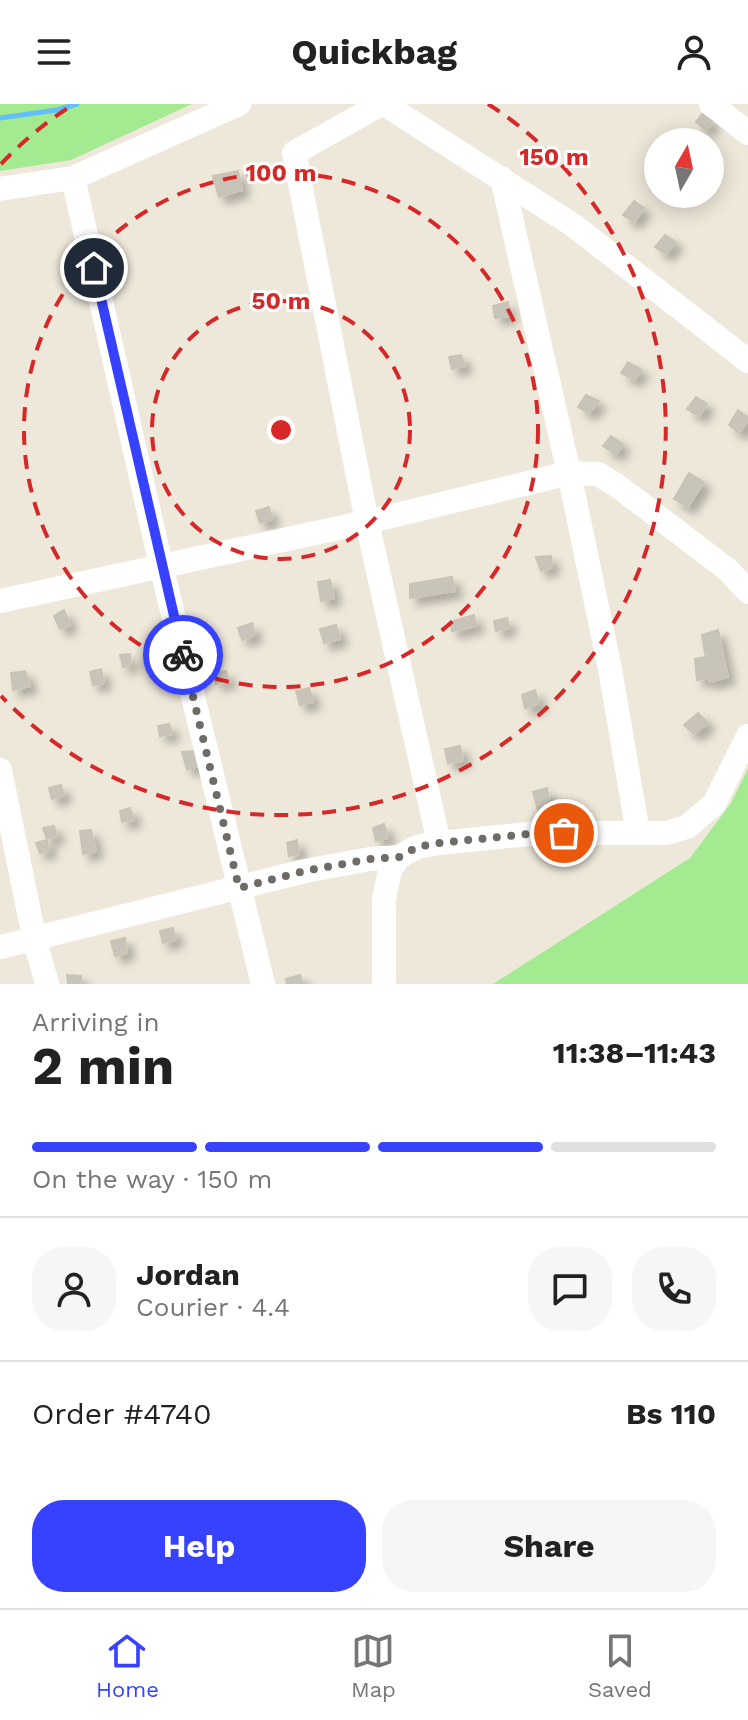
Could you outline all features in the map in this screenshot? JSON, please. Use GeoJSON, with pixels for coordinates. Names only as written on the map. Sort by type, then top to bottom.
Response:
{"type":"FeatureCollection","features":[{"type":"Feature","properties":{"kind":"street"},"geometry":{"type":"LineString","coordinates":[[0,189],[73,178],[239,104]]}},
{"type":"Feature","properties":{"kind":"street"},"geometry":{"type":"LineString","coordinates":[[439,843],[367,522],[294,153],[383,104],[573,225],[748,361]]}},
{"type":"Feature","properties":{"kind":"street"},"geometry":{"type":"LineString","coordinates":[[711,104],[748,133]]}},
{"type":"Feature","properties":{"kind":"street"},"geometry":{"type":"LineString","coordinates":[[73,178],[161,565],[263,984]]}},
{"type":"Feature","properties":{"kind":"street"},"geometry":{"type":"LineString","coordinates":[[502,178],[610,669],[638,833]]}},
{"type":"Feature","properties":{"kind":"street"},"geometry":{"type":"LineString","coordinates":[[0,601],[367,522],[569,473],[598,474],[619,487],[728,570],[748,592]]}},
{"type":"Feature","properties":{"kind":"street"},"geometry":{"type":"LineString","coordinates":[[0,947],[305,871],[399,857],[417,847],[439,843],[539,833],[666,833],[687,827],[714,804],[748,736]]}},
{"type":"Feature","properties":{"kind":"street"},"geometry":{"type":"LineString","coordinates":[[0,770],[34,937],[47,984]]}},
{"type":"Feature","properties":{"kind":"street"},"geometry":{"type":"LineString","coordinates":[[384,984],[384,899],[390,870],[399,857]]}},
{"type":"Feature","properties":{"kind":"green space"},"geometry":{"type":"Polygon","coordinates":[[[0,104],[192,104],[71,160],[0,171],[0,104]]]}},
{"type":"Feature","properties":{"kind":"green space"},"geometry":{"type":"Polygon","coordinates":[[[748,769],[748,984],[493,984],[690,858],[731,803],[748,769]]]}},
{"type":"Feature","properties":{"kind":"building"},"geometry":{"type":"Polygon","coordinates":[[[702,114],[713,121],[708,128],[696,122],[702,114]]]}},
{"type":"Feature","properties":{"kind":"building"},"geometry":{"type":"Polygon","coordinates":[[[238,171],[242,190],[219,197],[213,176],[238,171]]]}},
{"type":"Feature","properties":{"kind":"building"},"geometry":{"type":"Polygon","coordinates":[[[634,201],[644,208],[634,222],[623,215],[634,201]]]}},
{"type":"Feature","properties":{"kind":"building"},"geometry":{"type":"Polygon","coordinates":[[[665,235],[676,242],[666,254],[655,247],[665,235]]]}},
{"type":"Feature","properties":{"kind":"building"},"geometry":{"type":"Polygon","coordinates":[[[508,302],[509,316],[495,318],[493,306],[508,302]]]}},
{"type":"Feature","properties":{"kind":"building"},"geometry":{"type":"Polygon","coordinates":[[[461,355],[465,366],[452,369],[449,357],[461,355]]]}},
{"type":"Feature","properties":{"kind":"building"},"geometry":{"type":"Polygon","coordinates":[[[628,362],[642,370],[634,380],[621,373],[628,362]]]}},
{"type":"Feature","properties":{"kind":"building"},"geometry":{"type":"Polygon","coordinates":[[[586,395],[599,401],[589,413],[578,407],[586,395]]]}},
{"type":"Feature","properties":{"kind":"building"},"geometry":{"type":"Polygon","coordinates":[[[696,397],[707,404],[699,416],[687,409],[696,397]]]}},
{"type":"Feature","properties":{"kind":"building"},"geometry":{"type":"Polygon","coordinates":[[[738,410],[748,417],[739,433],[729,425],[738,410]]]}},
{"type":"Feature","properties":{"kind":"building"},"geometry":{"type":"Polygon","coordinates":[[[611,436],[623,444],[616,454],[603,446],[611,436]]]}},
{"type":"Feature","properties":{"kind":"building"},"geometry":{"type":"Polygon","coordinates":[[[689,473],[704,482],[688,507],[674,499],[689,473]]]}},
{"type":"Feature","properties":{"kind":"building"},"geometry":{"type":"Polygon","coordinates":[[[269,507],[272,519],[260,523],[256,511],[269,507]]]}},
{"type":"Feature","properties":{"kind":"building"},"geometry":{"type":"Polygon","coordinates":[[[551,556],[552,567],[541,571],[536,557],[551,556]]]}},
{"type":"Feature","properties":{"kind":"building"},"geometry":{"type":"Polygon","coordinates":[[[452,577],[455,591],[410,598],[410,584],[452,577]]]}},
{"type":"Feature","properties":{"kind":"building"},"geometry":{"type":"Polygon","coordinates":[[[330,580],[334,598],[321,601],[318,582],[330,580]]]}},
{"type":"Feature","properties":{"kind":"building"},"geometry":{"type":"Polygon","coordinates":[[[64,610],[70,625],[60,629],[54,616],[64,610]]]}},
{"type":"Feature","properties":{"kind":"building"},"geometry":{"type":"Polygon","coordinates":[[[474,615],[476,626],[452,631],[450,622],[474,615]]]}},
{"type":"Feature","properties":{"kind":"building"},"geometry":{"type":"Polygon","coordinates":[[[507,618],[509,628],[496,631],[494,621],[507,618]]]}},
{"type":"Feature","properties":{"kind":"building"},"geometry":{"type":"Polygon","coordinates":[[[252,623],[255,635],[242,640],[238,628],[252,623]]]}},
{"type":"Feature","properties":{"kind":"building"},"geometry":{"type":"Polygon","coordinates":[[[336,625],[340,639],[324,643],[320,629],[336,625]]]}},
{"type":"Feature","properties":{"kind":"building"},"geometry":{"type":"Polygon","coordinates":[[[718,630],[728,677],[710,682],[702,635],[718,630]]]}},
{"type":"Feature","properties":{"kind":"building"},"geometry":{"type":"Polygon","coordinates":[[[130,654],[131,665],[123,667],[120,655],[130,654]]]}},
{"type":"Feature","properties":{"kind":"building"},"geometry":{"type":"Polygon","coordinates":[[[706,657],[709,678],[697,680],[695,659],[706,657]]]}},
{"type":"Feature","properties":{"kind":"building"},"geometry":{"type":"Polygon","coordinates":[[[101,669],[104,683],[93,685],[90,672],[101,669]]]}},
{"type":"Feature","properties":{"kind":"building"},"geometry":{"type":"Polygon","coordinates":[[[25,671],[30,686],[13,690],[11,673],[25,671]]]}},
{"type":"Feature","properties":{"kind":"building"},"geometry":{"type":"Polygon","coordinates":[[[226,671],[229,681],[216,684],[213,674],[226,671]]]}},
{"type":"Feature","properties":{"kind":"building"},"geometry":{"type":"Polygon","coordinates":[[[309,688],[313,702],[300,705],[296,691],[309,688]]]}},
{"type":"Feature","properties":{"kind":"building"},"geometry":{"type":"Polygon","coordinates":[[[535,690],[539,704],[525,708],[522,695],[535,690]]]}},
{"type":"Feature","properties":{"kind":"building"},"geometry":{"type":"Polygon","coordinates":[[[698,713],[708,723],[694,734],[684,725],[698,713]]]}},
{"type":"Feature","properties":{"kind":"building"},"geometry":{"type":"Polygon","coordinates":[[[169,724],[172,734],[160,736],[158,726],[169,724]]]}},
{"type":"Feature","properties":{"kind":"building"},"geometry":{"type":"Polygon","coordinates":[[[460,746],[463,761],[448,763],[445,749],[460,746]]]}},
{"type":"Feature","properties":{"kind":"building"},"geometry":{"type":"Polygon","coordinates":[[[197,751],[200,766],[187,769],[182,752],[197,751]]]}},
{"type":"Feature","properties":{"kind":"building"},"geometry":{"type":"Polygon","coordinates":[[[61,785],[64,795],[52,799],[49,788],[61,785]]]}},
{"type":"Feature","properties":{"kind":"building"},"geometry":{"type":"Polygon","coordinates":[[[547,788],[550,808],[538,810],[533,792],[547,788]]]}},
{"type":"Feature","properties":{"kind":"building"},"geometry":{"type":"Polygon","coordinates":[[[130,808],[134,820],[122,822],[120,811],[130,808]]]}},
{"type":"Feature","properties":{"kind":"building"},"geometry":{"type":"Polygon","coordinates":[[[384,824],[388,838],[376,841],[373,828],[384,824]]]}},
{"type":"Feature","properties":{"kind":"building"},"geometry":{"type":"Polygon","coordinates":[[[54,826],[57,836],[47,839],[43,828],[54,826]]]}},
{"type":"Feature","properties":{"kind":"building"},"geometry":{"type":"Polygon","coordinates":[[[91,830],[96,851],[83,854],[80,831],[91,830]]]}},
{"type":"Feature","properties":{"kind":"building"},"geometry":{"type":"Polygon","coordinates":[[[47,840],[49,851],[40,853],[36,843],[47,840]]]}},
{"type":"Feature","properties":{"kind":"building"},"geometry":{"type":"Polygon","coordinates":[[[297,840],[299,854],[289,856],[287,843],[297,840]]]}},
{"type":"Feature","properties":{"kind":"building"},"geometry":{"type":"Polygon","coordinates":[[[173,928],[176,940],[163,943],[160,931],[173,928]]]}},
{"type":"Feature","properties":{"kind":"building"},"geometry":{"type":"Polygon","coordinates":[[[125,938],[127,953],[115,956],[111,941],[125,938]]]}},
{"type":"Feature","properties":{"kind":"building"},"geometry":{"type":"Polygon","coordinates":[[[67,975],[81,976],[81,984],[68,984],[67,975]]]}},
{"type":"Feature","properties":{"kind":"building"},"geometry":{"type":"Polygon","coordinates":[[[300,975],[303,984],[287,984],[286,979],[300,975]]]}},
{"type":"Feature","properties":{"kind":"waterway"},"geometry":{"type":"LineString","coordinates":[[0,118],[77,104]]}},
{"type":"Feature","properties":{"kind":"way so far"},"geometry":{"type":"LineString","coordinates":[[183,655],[239,888],[305,871],[399,857],[417,847],[439,843],[564,833]]}},
{"type":"Feature","properties":{"kind":"route"},"geometry":{"type":"LineString","coordinates":[[94,268],[183,655]]}}]}
